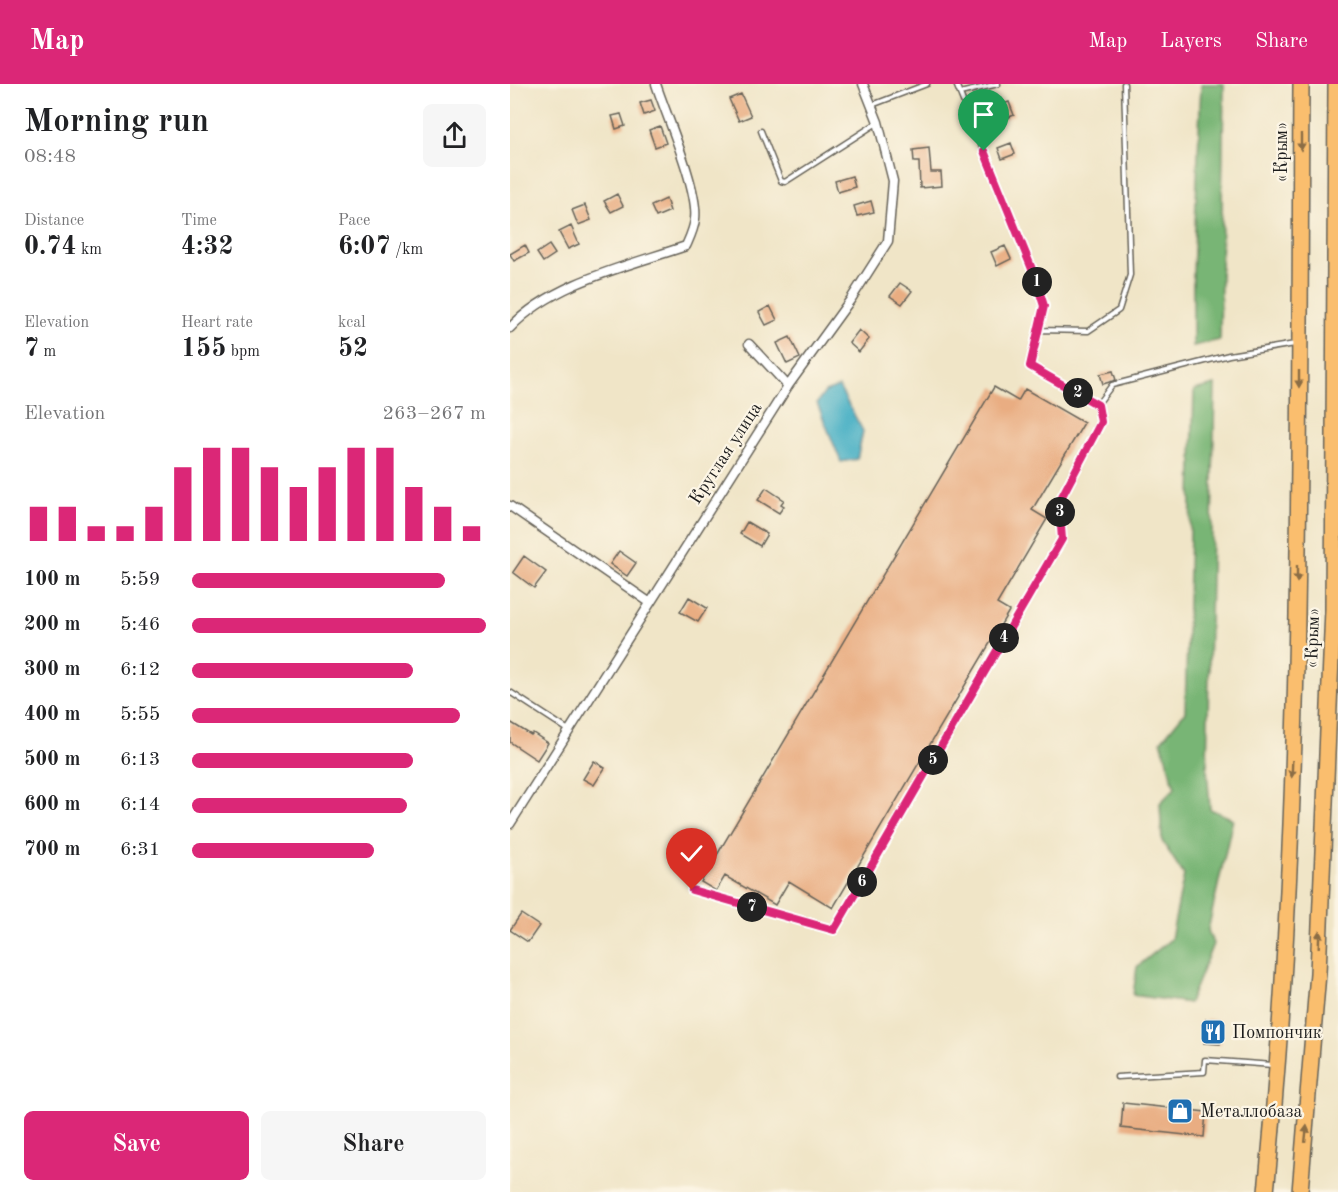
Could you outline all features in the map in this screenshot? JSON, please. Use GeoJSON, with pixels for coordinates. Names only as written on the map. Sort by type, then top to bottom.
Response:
{"type":"FeatureCollection","features":[{"type":"Feature","properties":{"kind":"highway","name":"«Крым»"},"geometry":{"type":"LineString","coordinates":[[1266,1192],[1284,979],[1297,668],[1301,84]]}},
{"type":"Feature","properties":{"kind":"highway","name":"«Крым»"},"geometry":{"type":"LineString","coordinates":[[1300,1192],[1318,973],[1333,609],[1336,84]]}},
{"type":"Feature","properties":{"kind":"street"},"geometry":{"type":"LineString","coordinates":[[510,328],[520,317],[569,286],[686,246],[696,217],[691,186],[656,84]]}},
{"type":"Feature","properties":{"kind":"street","name":"Круглая улица"},"geometry":{"type":"LineString","coordinates":[[510,824],[788,386],[888,241],[893,181],[878,122],[863,84]]}},
{"type":"Feature","properties":{"kind":"street"},"geometry":{"type":"LineString","coordinates":[[749,344],[788,386]]}},
{"type":"Feature","properties":{"kind":"street"},"geometry":{"type":"LineString","coordinates":[[510,506],[649,602]]}},
{"type":"Feature","properties":{"kind":"lane"},"geometry":{"type":"LineString","coordinates":[[872,105],[927,84]]}},
{"type":"Feature","properties":{"kind":"lane"},"geometry":{"type":"LineString","coordinates":[[956,84],[1034,274],[1044,306],[1030,366],[1098,405]]}},
{"type":"Feature","properties":{"kind":"lane"},"geometry":{"type":"LineString","coordinates":[[960,93],[998,84]]}},
{"type":"Feature","properties":{"kind":"lane"},"geometry":{"type":"LineString","coordinates":[[1038,330],[1088,331],[1119,310],[1130,275],[1124,84]]}},
{"type":"Feature","properties":{"kind":"lane"},"geometry":{"type":"LineString","coordinates":[[761,131],[781,181],[784,182],[878,122]]}},
{"type":"Feature","properties":{"kind":"lane"},"geometry":{"type":"LineString","coordinates":[[692,890],[834,930],[1062,539],[1059,502],[1101,422],[1098,405],[1112,385],[1229,355],[1299,344]]}},
{"type":"Feature","properties":{"kind":"lane"},"geometry":{"type":"LineString","coordinates":[[510,692],[570,731]]}},
{"type":"Feature","properties":{"kind":"lane"},"geometry":{"type":"LineString","coordinates":[[1117,1077],[1204,1072],[1205,1060],[1277,1065]]}},
{"type":"Feature","properties":{"kind":"green space"},"geometry":{"type":"Polygon","coordinates":[[[1201,84],[1224,84],[1220,340],[1193,346],[1193,274],[1201,84]]]}},
{"type":"Feature","properties":{"kind":"green space"},"geometry":{"type":"Polygon","coordinates":[[[1215,385],[1207,767],[1210,809],[1233,819],[1208,930],[1213,944],[1189,1003],[1133,995],[1137,967],[1171,939],[1184,875],[1162,841],[1160,803],[1175,788],[1161,741],[1185,712],[1194,390],[1215,385]]]}},
{"type":"Feature","properties":{"kind":"water"},"geometry":{"type":"Polygon","coordinates":[[[839,387],[863,431],[857,459],[841,462],[817,403],[825,392],[839,387]]]}},
{"type":"Feature","properties":{"kind":"building"},"geometry":{"type":"Polygon","coordinates":[[[741,94],[751,116],[739,121],[729,99],[741,94]]]}},
{"type":"Feature","properties":{"kind":"building"},"geometry":{"type":"Polygon","coordinates":[[[651,100],[655,111],[644,115],[640,103],[651,100]]]}},
{"type":"Feature","properties":{"kind":"building"},"geometry":{"type":"Polygon","coordinates":[[[1009,102],[1014,115],[995,123],[990,109],[1009,102]]]}},
{"type":"Feature","properties":{"kind":"building"},"geometry":{"type":"Polygon","coordinates":[[[621,114],[625,126],[616,129],[612,116],[621,114]]]}},
{"type":"Feature","properties":{"kind":"building"},"geometry":{"type":"Polygon","coordinates":[[[660,126],[666,143],[655,147],[649,130],[660,126]]]}},
{"type":"Feature","properties":{"kind":"building"},"geometry":{"type":"Polygon","coordinates":[[[1011,143],[1015,154],[1002,159],[998,148],[1011,143]]]}},
{"type":"Feature","properties":{"kind":"building"},"geometry":{"type":"Polygon","coordinates":[[[929,148],[931,172],[941,172],[942,186],[920,188],[919,162],[914,162],[913,150],[929,148]]]}},
{"type":"Feature","properties":{"kind":"building"},"geometry":{"type":"Polygon","coordinates":[[[852,176],[855,187],[838,192],[835,181],[852,176]]]}},
{"type":"Feature","properties":{"kind":"building"},"geometry":{"type":"Polygon","coordinates":[[[617,194],[623,206],[611,212],[604,201],[617,194]]]}},
{"type":"Feature","properties":{"kind":"building"},"geometry":{"type":"Polygon","coordinates":[[[666,199],[670,211],[656,217],[651,206],[666,199]]]}},
{"type":"Feature","properties":{"kind":"building"},"geometry":{"type":"Polygon","coordinates":[[[871,201],[874,212],[857,216],[854,206],[871,201]]]}},
{"type":"Feature","properties":{"kind":"building"},"geometry":{"type":"Polygon","coordinates":[[[585,205],[591,220],[578,225],[572,210],[585,205]]]}},
{"type":"Feature","properties":{"kind":"building"},"geometry":{"type":"Polygon","coordinates":[[[571,226],[579,244],[568,249],[559,232],[571,226]]]}},
{"type":"Feature","properties":{"kind":"building"},"geometry":{"type":"Polygon","coordinates":[[[525,245],[529,253],[514,261],[510,254],[525,245]]]}},
{"type":"Feature","properties":{"kind":"building"},"geometry":{"type":"Polygon","coordinates":[[[549,245],[555,254],[543,262],[537,253],[549,245]]]}},
{"type":"Feature","properties":{"kind":"building"},"geometry":{"type":"Polygon","coordinates":[[[1005,246],[1011,259],[997,266],[991,252],[1005,246]]]}},
{"type":"Feature","properties":{"kind":"building"},"geometry":{"type":"Polygon","coordinates":[[[900,283],[912,291],[902,304],[890,296],[900,283]]]}},
{"type":"Feature","properties":{"kind":"building"},"geometry":{"type":"Polygon","coordinates":[[[770,306],[777,320],[766,325],[759,312],[770,306]]]}},
{"type":"Feature","properties":{"kind":"building"},"geometry":{"type":"Polygon","coordinates":[[[859,330],[869,339],[859,352],[849,343],[859,330]]]}},
{"type":"Feature","properties":{"kind":"building"},"geometry":{"type":"Polygon","coordinates":[[[790,337],[800,358],[787,364],[777,343],[790,337]]]}},
{"type":"Feature","properties":{"kind":"building"},"geometry":{"type":"Polygon","coordinates":[[[1113,371],[1116,380],[1103,384],[1100,374],[1113,371]]]}},
{"type":"Feature","properties":{"kind":"building"},"geometry":{"type":"Polygon","coordinates":[[[994,387],[1018,401],[1025,389],[1084,423],[1032,510],[1047,519],[997,604],[1009,611],[833,908],[789,881],[775,905],[725,876],[716,891],[701,882],[994,387]]]}},
{"type":"Feature","properties":{"kind":"building"},"geometry":{"type":"Polygon","coordinates":[[[766,488],[784,500],[781,504],[784,506],[779,513],[758,500],[766,488]]]}},
{"type":"Feature","properties":{"kind":"building"},"geometry":{"type":"Polygon","coordinates":[[[747,522],[767,534],[760,546],[740,534],[747,522]]]}},
{"type":"Feature","properties":{"kind":"building"},"geometry":{"type":"Polygon","coordinates":[[[619,551],[636,563],[627,576],[610,564],[619,551]]]}},
{"type":"Feature","properties":{"kind":"building"},"geometry":{"type":"Polygon","coordinates":[[[524,556],[546,572],[534,588],[513,572],[524,556]]]}},
{"type":"Feature","properties":{"kind":"building"},"geometry":{"type":"Polygon","coordinates":[[[689,597],[707,608],[698,622],[680,612],[689,597]]]}},
{"type":"Feature","properties":{"kind":"building"},"geometry":{"type":"Polygon","coordinates":[[[510,722],[548,743],[537,760],[510,742],[510,722]]]}},
{"type":"Feature","properties":{"kind":"building"},"geometry":{"type":"Polygon","coordinates":[[[594,761],[605,768],[594,785],[583,779],[594,761]]]}},
{"type":"Feature","properties":{"kind":"building"},"geometry":{"type":"Polygon","coordinates":[[[521,914],[539,926],[528,942],[510,930],[521,914]]]}},
{"type":"Feature","properties":{"kind":"building","name":"Помпончик"},"geometry":{"type":"Polygon","coordinates":[[[1206,1019],[1222,1021],[1220,1044],[1204,1043],[1206,1019]]]}},
{"type":"Feature","properties":{"kind":"building"},"geometry":{"type":"Polygon","coordinates":[[[1123,1103],[1206,1112],[1204,1137],[1121,1128],[1123,1103]]]}},
{"type":"Feature","properties":{"kind":"place","name":"Помпончик"},"geometry":{"type":"Point","coordinates":[1213,1032]}},
{"type":"Feature","properties":{"kind":"place","name":"Металлобаза"},"geometry":{"type":"Point","coordinates":[1180,1111]}},
{"type":"Feature","properties":{"kind":"route"},"geometry":{"type":"LineString","coordinates":[[692,890],[834,930],[1062,539],[1059,502],[1101,422],[1098,405],[1030,366],[1044,306],[1034,274],[984,151]]}}]}
